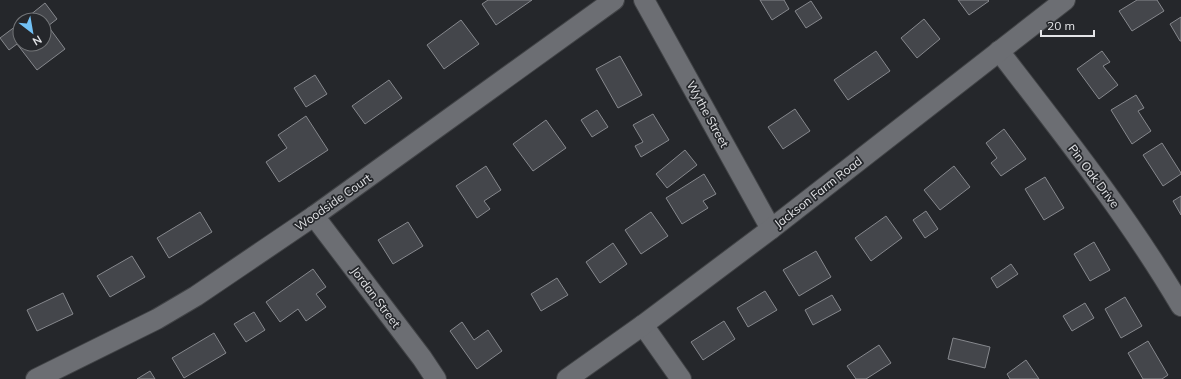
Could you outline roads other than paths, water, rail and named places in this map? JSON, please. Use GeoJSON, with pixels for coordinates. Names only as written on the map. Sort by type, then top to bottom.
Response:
{"type":"FeatureCollection","features":[{"type":"Feature","properties":{"kind":"street","name":"Woodside Court"},"geometry":{"type":"LineString","coordinates":[[36,379],[157,320],[190,300],[314,216],[614,0]]}},
{"type":"Feature","properties":{"kind":"street","name":"Wythe Street"},"geometry":{"type":"LineString","coordinates":[[644,0],[771,229]]}},
{"type":"Feature","properties":{"kind":"street","name":"Jackson Farm Road"},"geometry":{"type":"LineString","coordinates":[[567,379],[643,325],[771,229],[1065,0]]}},
{"type":"Feature","properties":{"kind":"street","name":"Pin Oak Drive"},"geometry":{"type":"LineString","coordinates":[[999,51],[1109,194],[1159,269],[1181,306]]}},
{"type":"Feature","properties":{"kind":"street","name":"Jordan Street"},"geometry":{"type":"LineString","coordinates":[[314,216],[422,358],[436,379]]}},
{"type":"Feature","properties":{"kind":"street"},"geometry":{"type":"LineString","coordinates":[[643,325],[681,379]]}}]}
